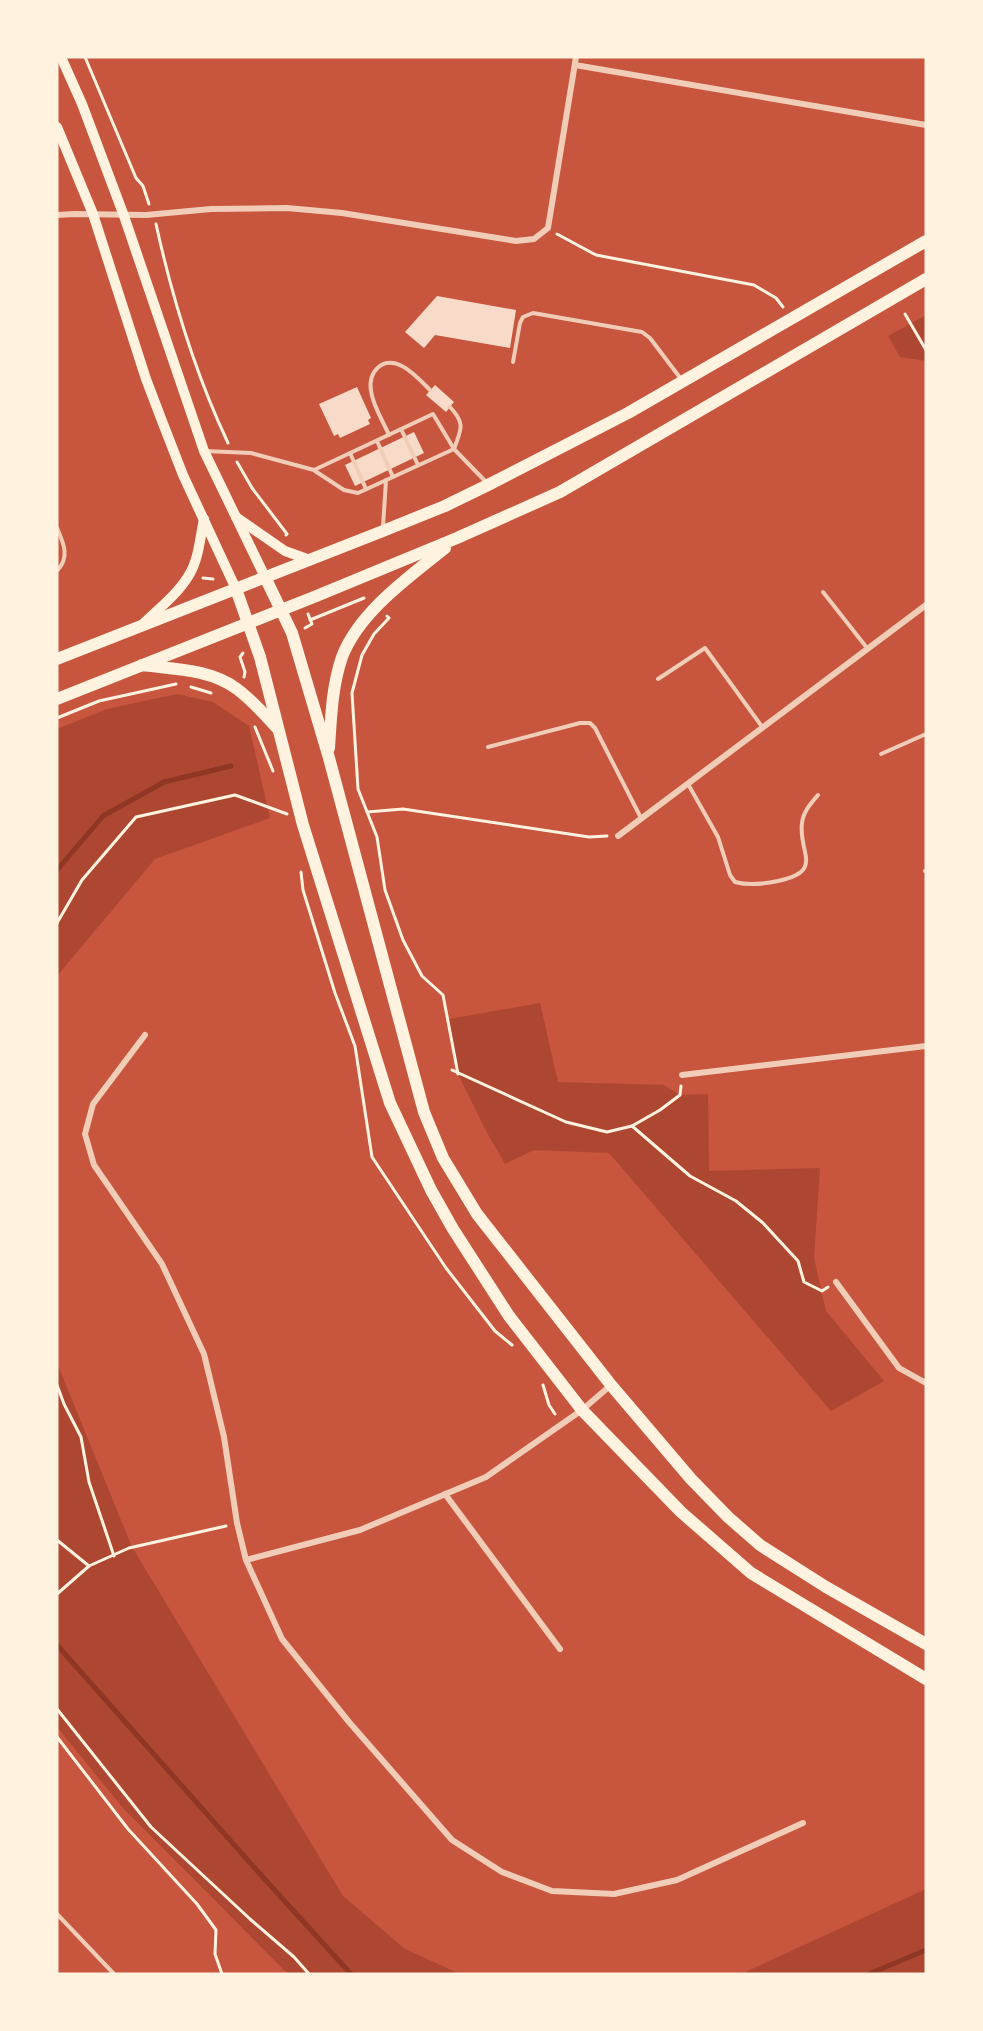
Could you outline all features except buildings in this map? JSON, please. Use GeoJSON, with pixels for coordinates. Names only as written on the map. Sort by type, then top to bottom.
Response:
{"type":"FeatureCollection","features":[{"type":"Feature","properties":{"kind":"main road"},"geometry":{"type":"LineString","coordinates":[[61,57],[124,216],[204,450],[292,633],[329,758],[424,1112],[443,1158],[477,1214],[611,1385],[691,1479],[728,1517],[760,1545],[826,1587],[926,1644]]}},
{"type":"Feature","properties":{"kind":"main road"},"geometry":{"type":"LineString","coordinates":[[57,127],[93,214],[146,379],[183,475],[236,589],[249,623],[260,657],[303,825],[390,1103],[431,1190],[453,1229],[509,1316],[582,1410],[681,1512],[751,1574],[926,1679]]}},
{"type":"Feature","properties":{"kind":"main road"},"geometry":{"type":"LineString","coordinates":[[57,659],[445,506],[579,439],[792,320],[926,241]]}},
{"type":"Feature","properties":{"kind":"main road"},"geometry":{"type":"LineString","coordinates":[[57,699],[457,538],[560,492],[926,279]]}},
{"type":"Feature","properties":{"kind":"main road"},"geometry":{"type":"LineString","coordinates":[[236,517],[278,546],[295,556],[309,560]]}},
{"type":"Feature","properties":{"kind":"main road"},"geometry":{"type":"LineString","coordinates":[[140,627],[177,591],[190,574],[197,554],[204,519]]}},
{"type":"Feature","properties":{"kind":"main road"},"geometry":{"type":"LineString","coordinates":[[329,758],[334,697],[342,658],[350,642],[362,624],[394,590],[457,538]]}},
{"type":"Feature","properties":{"kind":"main road"},"geometry":{"type":"LineString","coordinates":[[141,664],[205,674],[225,682],[248,698],[279,729]]}},
{"type":"Feature","properties":{"kind":"street"},"geometry":{"type":"LineString","coordinates":[[57,215],[124,216],[211,209],[287,208],[342,213],[516,241],[534,239],[548,228],[576,57]]}},
{"type":"Feature","properties":{"kind":"street"},"geometry":{"type":"LineString","coordinates":[[575,65],[926,125]]}},
{"type":"Feature","properties":{"kind":"street"},"geometry":{"type":"LineString","coordinates":[[618,836],[926,605]]}},
{"type":"Feature","properties":{"kind":"street"},"geometry":{"type":"LineString","coordinates":[[145,1035],[93,1104],[85,1134],[94,1165],[162,1264],[204,1354],[224,1437],[237,1523],[246,1560],[282,1639],[349,1722],[452,1840],[502,1872],[552,1891],[614,1894],[677,1880],[802,1823]]}},
{"type":"Feature","properties":{"kind":"street"},"geometry":{"type":"LineString","coordinates":[[682,1075],[926,1046]]}},
{"type":"Feature","properties":{"kind":"street"},"geometry":{"type":"LineString","coordinates":[[836,1282],[899,1368],[926,1383]]}},
{"type":"Feature","properties":{"kind":"street"},"geometry":{"type":"LineString","coordinates":[[246,1560],[360,1530],[486,1477],[582,1410],[611,1385]]}},
{"type":"Feature","properties":{"kind":"street"},"geometry":{"type":"LineString","coordinates":[[445,1494],[560,1649]]}},
{"type":"Feature","properties":{"kind":"lane"},"geometry":{"type":"LineString","coordinates":[[513,362],[520,323],[523,317],[533,313],[642,332],[650,338],[682,381]]}},
{"type":"Feature","properties":{"kind":"lane"},"geometry":{"type":"LineString","coordinates":[[388,435],[372,397],[370,379],[378,366],[396,364],[404,366],[430,390]]}},
{"type":"Feature","properties":{"kind":"lane"},"geometry":{"type":"LineString","coordinates":[[204,450],[251,453],[314,470],[344,490],[358,493],[454,449],[461,420],[450,407]]}},
{"type":"Feature","properties":{"kind":"lane"},"geometry":{"type":"LineString","coordinates":[[314,470],[433,414],[454,449],[488,485]]}},
{"type":"Feature","properties":{"kind":"lane"},"geometry":{"type":"LineString","coordinates":[[401,429],[418,465]]}},
{"type":"Feature","properties":{"kind":"lane"},"geometry":{"type":"LineString","coordinates":[[376,441],[393,477]]}},
{"type":"Feature","properties":{"kind":"lane"},"geometry":{"type":"LineString","coordinates":[[350,453],[366,489]]}},
{"type":"Feature","properties":{"kind":"lane"},"geometry":{"type":"LineString","coordinates":[[383,531],[386,480]]}},
{"type":"Feature","properties":{"kind":"lane"},"geometry":{"type":"LineString","coordinates":[[57,528],[65,548],[65,557],[57,571]]}},
{"type":"Feature","properties":{"kind":"lane"},"geometry":{"type":"LineString","coordinates":[[823,592],[867,648]]}},
{"type":"Feature","properties":{"kind":"lane"},"geometry":{"type":"LineString","coordinates":[[658,679],[705,648],[764,728]]}},
{"type":"Feature","properties":{"kind":"lane"},"geometry":{"type":"LineString","coordinates":[[488,747],[590,723],[595,728],[642,819]]}},
{"type":"Feature","properties":{"kind":"lane"},"geometry":{"type":"LineString","coordinates":[[881,754],[926,734]]}},
{"type":"Feature","properties":{"kind":"lane"},"geometry":{"type":"LineString","coordinates":[[688,784],[718,837],[730,875],[735,882],[743,884],[766,883],[792,878],[801,873],[807,859],[801,830],[802,821],[808,806],[818,795]]}},
{"type":"Feature","properties":{"kind":"lane"},"geometry":{"type":"LineString","coordinates":[[57,1914],[114,1974]]}},
{"type":"Feature","properties":{"kind":"path"},"geometry":{"type":"LineString","coordinates":[[85,57],[136,178],[143,186],[187,336],[215,415],[252,488],[287,534],[278,546]]}},
{"type":"Feature","properties":{"kind":"path"},"geometry":{"type":"LineString","coordinates":[[548,228],[596,255],[754,285],[776,298],[792,320]]}},
{"type":"Feature","properties":{"kind":"path"},"geometry":{"type":"LineString","coordinates":[[905,314],[926,350]]}},
{"type":"Feature","properties":{"kind":"path"},"geometry":{"type":"LineString","coordinates":[[201,578],[213,579]]}},
{"type":"Feature","properties":{"kind":"path"},"geometry":{"type":"LineString","coordinates":[[310,620],[365,597]]}},
{"type":"Feature","properties":{"kind":"path"},"geometry":{"type":"LineString","coordinates":[[377,607],[389,618],[374,634],[362,655],[352,693],[358,789],[377,837],[385,890],[403,940],[422,975],[443,995],[458,1074]]}},
{"type":"Feature","properties":{"kind":"path"},"geometry":{"type":"LineString","coordinates":[[305,628],[312,624],[308,614]]}},
{"type":"Feature","properties":{"kind":"path"},"geometry":{"type":"LineString","coordinates":[[242,680],[245,672],[240,657],[243,653]]}},
{"type":"Feature","properties":{"kind":"path"},"geometry":{"type":"LineString","coordinates":[[57,718],[99,701],[178,684]]}},
{"type":"Feature","properties":{"kind":"path"},"geometry":{"type":"LineString","coordinates":[[189,687],[219,696]]}},
{"type":"Feature","properties":{"kind":"path"},"geometry":{"type":"LineString","coordinates":[[255,725],[275,775]]}},
{"type":"Feature","properties":{"kind":"path"},"geometry":{"type":"LineString","coordinates":[[57,923],[82,880],[136,817],[235,795],[291,816],[287,806]]}},
{"type":"Feature","properties":{"kind":"path"},"geometry":{"type":"LineString","coordinates":[[367,812],[403,808],[589,837],[618,836]]}},
{"type":"Feature","properties":{"kind":"path"},"geometry":{"type":"LineString","coordinates":[[301,871],[303,890],[335,993],[355,1046],[372,1157],[446,1268],[495,1331],[513,1346]]}},
{"type":"Feature","properties":{"kind":"path"},"geometry":{"type":"LineString","coordinates":[[452,1070],[566,1122],[608,1132],[632,1126],[680,1095],[682,1075]]}},
{"type":"Feature","properties":{"kind":"path"},"geometry":{"type":"LineString","coordinates":[[632,1126],[690,1176],[736,1201],[763,1224],[798,1261],[804,1282],[822,1291],[836,1282]]}},
{"type":"Feature","properties":{"kind":"path"},"geometry":{"type":"LineString","coordinates":[[540,1380],[549,1405],[562,1424]]}},
{"type":"Feature","properties":{"kind":"path"},"geometry":{"type":"LineString","coordinates":[[57,1385],[81,1437],[89,1482],[114,1556]]}},
{"type":"Feature","properties":{"kind":"path"},"geometry":{"type":"LineString","coordinates":[[57,1594],[89,1566],[129,1548],[237,1523]]}},
{"type":"Feature","properties":{"kind":"path"},"geometry":{"type":"LineString","coordinates":[[57,1540],[89,1566]]}},
{"type":"Feature","properties":{"kind":"path"},"geometry":{"type":"LineString","coordinates":[[57,1709],[152,1827],[294,1957],[309,1974]]}},
{"type":"Feature","properties":{"kind":"path"},"geometry":{"type":"LineString","coordinates":[[57,1737],[128,1829],[197,1904],[216,1930],[215,1954],[222,1974]]}},
{"type":"Feature","properties":{"kind":"shaded area"},"geometry":{"type":"Polygon","coordinates":[[[926,315],[926,361],[900,357],[888,336],[926,315]]]}},
{"type":"Feature","properties":{"kind":"shaded area"},"geometry":{"type":"Polygon","coordinates":[[[177,694],[213,702],[249,726],[270,818],[155,859],[57,976],[57,729],[107,709],[177,694]]]}},
{"type":"Feature","properties":{"kind":"shaded area"},"geometry":{"type":"Polygon","coordinates":[[[540,1003],[558,1082],[664,1085],[680,1095],[708,1094],[709,1171],[820,1168],[814,1258],[826,1311],[884,1381],[831,1411],[609,1153],[534,1150],[505,1164],[458,1074],[449,1019],[540,1003]]]}},
{"type":"Feature","properties":{"kind":"shaded area"},"geometry":{"type":"Polygon","coordinates":[[[57,1363],[132,1547],[343,1896],[405,1949],[460,1974],[288,1974],[123,1808],[57,1727],[57,1363]]]}},
{"type":"Feature","properties":{"kind":"shaded area"},"geometry":{"type":"Polygon","coordinates":[[[926,1889],[926,1974],[741,1974],[926,1889]]]}},
{"type":"Feature","properties":{"kind":"waterway"},"geometry":{"type":"LineString","coordinates":[[57,870],[103,816],[164,782],[231,766]]}},
{"type":"Feature","properties":{"kind":"waterway"},"geometry":{"type":"LineString","coordinates":[[57,1645],[351,1974]]}},
{"type":"Feature","properties":{"kind":"waterway"},"geometry":{"type":"LineString","coordinates":[[869,1974],[926,1950]]}}]}
